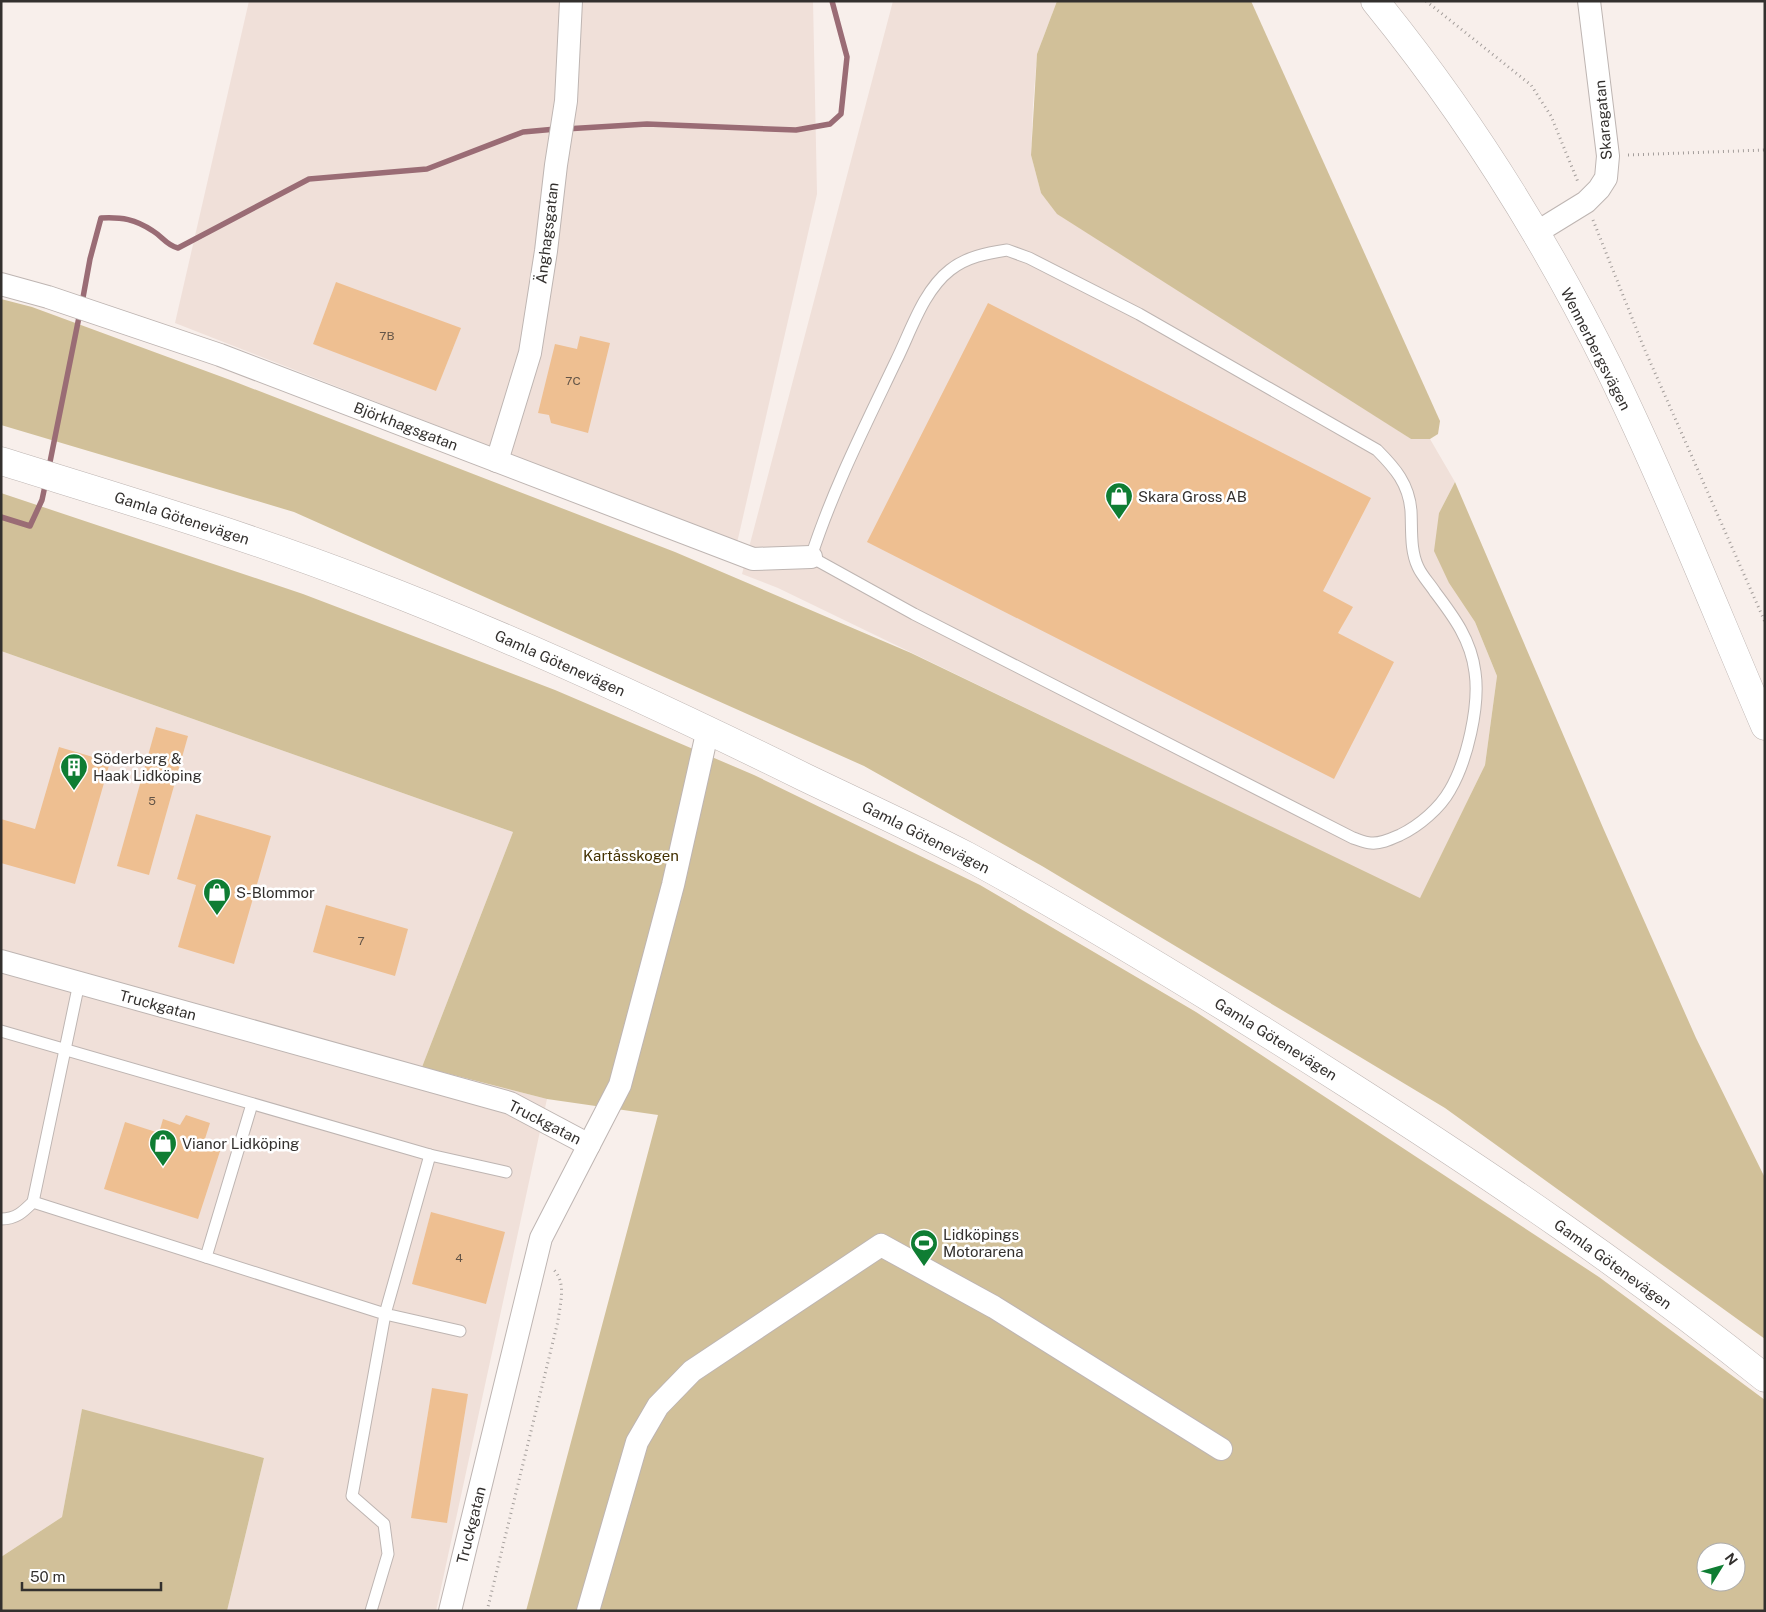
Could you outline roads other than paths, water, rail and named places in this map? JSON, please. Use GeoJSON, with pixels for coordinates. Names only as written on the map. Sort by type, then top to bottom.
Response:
{"type":"FeatureCollection","features":[{"type":"Feature","properties":{"kind":"street","name":"Änghagsgatan"},"geometry":{"type":"LineString","coordinates":[[497,461],[530,353],[566,101],[571,1]]}},
{"type":"Feature","properties":{"kind":"street","name":"Wennerbergsvägen"},"geometry":{"type":"LineString","coordinates":[[1375,1],[1481,148],[1534,234],[1609,369],[1765,726]]}},
{"type":"Feature","properties":{"kind":"street","name":"Skaragatan"},"geometry":{"type":"LineString","coordinates":[[1534,234],[1586,202],[1606,178],[1608,156],[1589,1]]}},
{"type":"Feature","properties":{"kind":"street","name":"Björkhagsgatan"},"geometry":{"type":"LineString","coordinates":[[1,284],[48,297],[220,355],[753,559],[812,557]]}},
{"type":"Feature","properties":{"kind":"street","name":"Gamla Götenevägen"},"geometry":{"type":"LineString","coordinates":[[1,461],[234,534],[364,581],[512,641],[708,730],[966,856],[1095,929],[1271,1035],[1461,1157],[1568,1230],[1765,1378]]}},
{"type":"Feature","properties":{"kind":"street"},"geometry":{"type":"LineString","coordinates":[[589,1145],[620,1085],[673,884],[708,730]]}},
{"type":"Feature","properties":{"kind":"street","name":"Truckgatan"},"geometry":{"type":"LineString","coordinates":[[1,961],[510,1103],[589,1145],[541,1238],[450,1611]]}},
{"type":"Feature","properties":{"kind":"street"},"geometry":{"type":"LineString","coordinates":[[588,1611],[638,1442],[658,1406],[692,1371],[881,1245],[994,1307],[1221,1449]]}},
{"type":"Feature","properties":{"kind":"lane"},"geometry":{"type":"LineString","coordinates":[[1007,250],[1022,255],[1139,314],[1378,450],[1400,473],[1411,509],[1411,542],[1418,567],[1460,628],[1468,643],[1475,673],[1475,700],[1470,731],[1461,766],[1450,790],[1430,813],[1409,830],[1388,841],[1371,844],[1353,838],[914,614],[812,557],[822,523],[843,471],[928,294],[950,269],[982,253],[1007,250]]}},
{"type":"Feature","properties":{"kind":"lane"},"geometry":{"type":"LineString","coordinates":[[1,1219],[11,1219],[22,1214],[33,1202],[79,983]]}},
{"type":"Feature","properties":{"kind":"lane"},"geometry":{"type":"LineString","coordinates":[[1,1031],[430,1155],[506,1172]]}},
{"type":"Feature","properties":{"kind":"lane"},"geometry":{"type":"LineString","coordinates":[[206,1256],[252,1104]]}},
{"type":"Feature","properties":{"kind":"lane"},"geometry":{"type":"LineString","coordinates":[[371,1611],[388,1554],[384,1524],[352,1496],[385,1314],[430,1155]]}},
{"type":"Feature","properties":{"kind":"lane"},"geometry":{"type":"LineString","coordinates":[[33,1202],[385,1314],[460,1331]]}},
{"type":"Feature","properties":{"kind":"waterway"},"geometry":{"type":"LineString","coordinates":[[565,129],[647,124],[796,130],[830,124],[841,114],[847,57],[832,1]]}},
{"type":"Feature","properties":{"kind":"waterway"},"geometry":{"type":"LineString","coordinates":[[82,303],[90,259],[101,218],[134,221],[156,233],[170,245],[178,248],[309,179],[427,169],[523,132],[556,129]]}},
{"type":"Feature","properties":{"kind":"waterway"},"geometry":{"type":"LineString","coordinates":[[49,467],[80,312]]}},
{"type":"Feature","properties":{"kind":"waterway"},"geometry":{"type":"LineString","coordinates":[[1,517],[30,526],[42,500],[46,481]]}},
{"type":"Feature","properties":{"kind":"place","name":"Skara Gross AB"},"geometry":{"type":"Point","coordinates":[1119,520]}},
{"type":"Feature","properties":{"kind":"place","name":"Söderberg & Haak Lidköping"},"geometry":{"type":"Point","coordinates":[74,791]}},
{"type":"Feature","properties":{"kind":"place","name":"S-Blommor"},"geometry":{"type":"Point","coordinates":[217,916]}},
{"type":"Feature","properties":{"kind":"place","name":"Vianor Lidköping"},"geometry":{"type":"Point","coordinates":[163,1167]}},
{"type":"Feature","properties":{"kind":"place","name":"Lidköpings Motorarena"},"geometry":{"type":"Point","coordinates":[924,1267]}},
{"type":"Feature","properties":{"kind":"park label","name":"Kartåsskogen"},"geometry":{"type":"Point","coordinates":[631,855]}}]}
